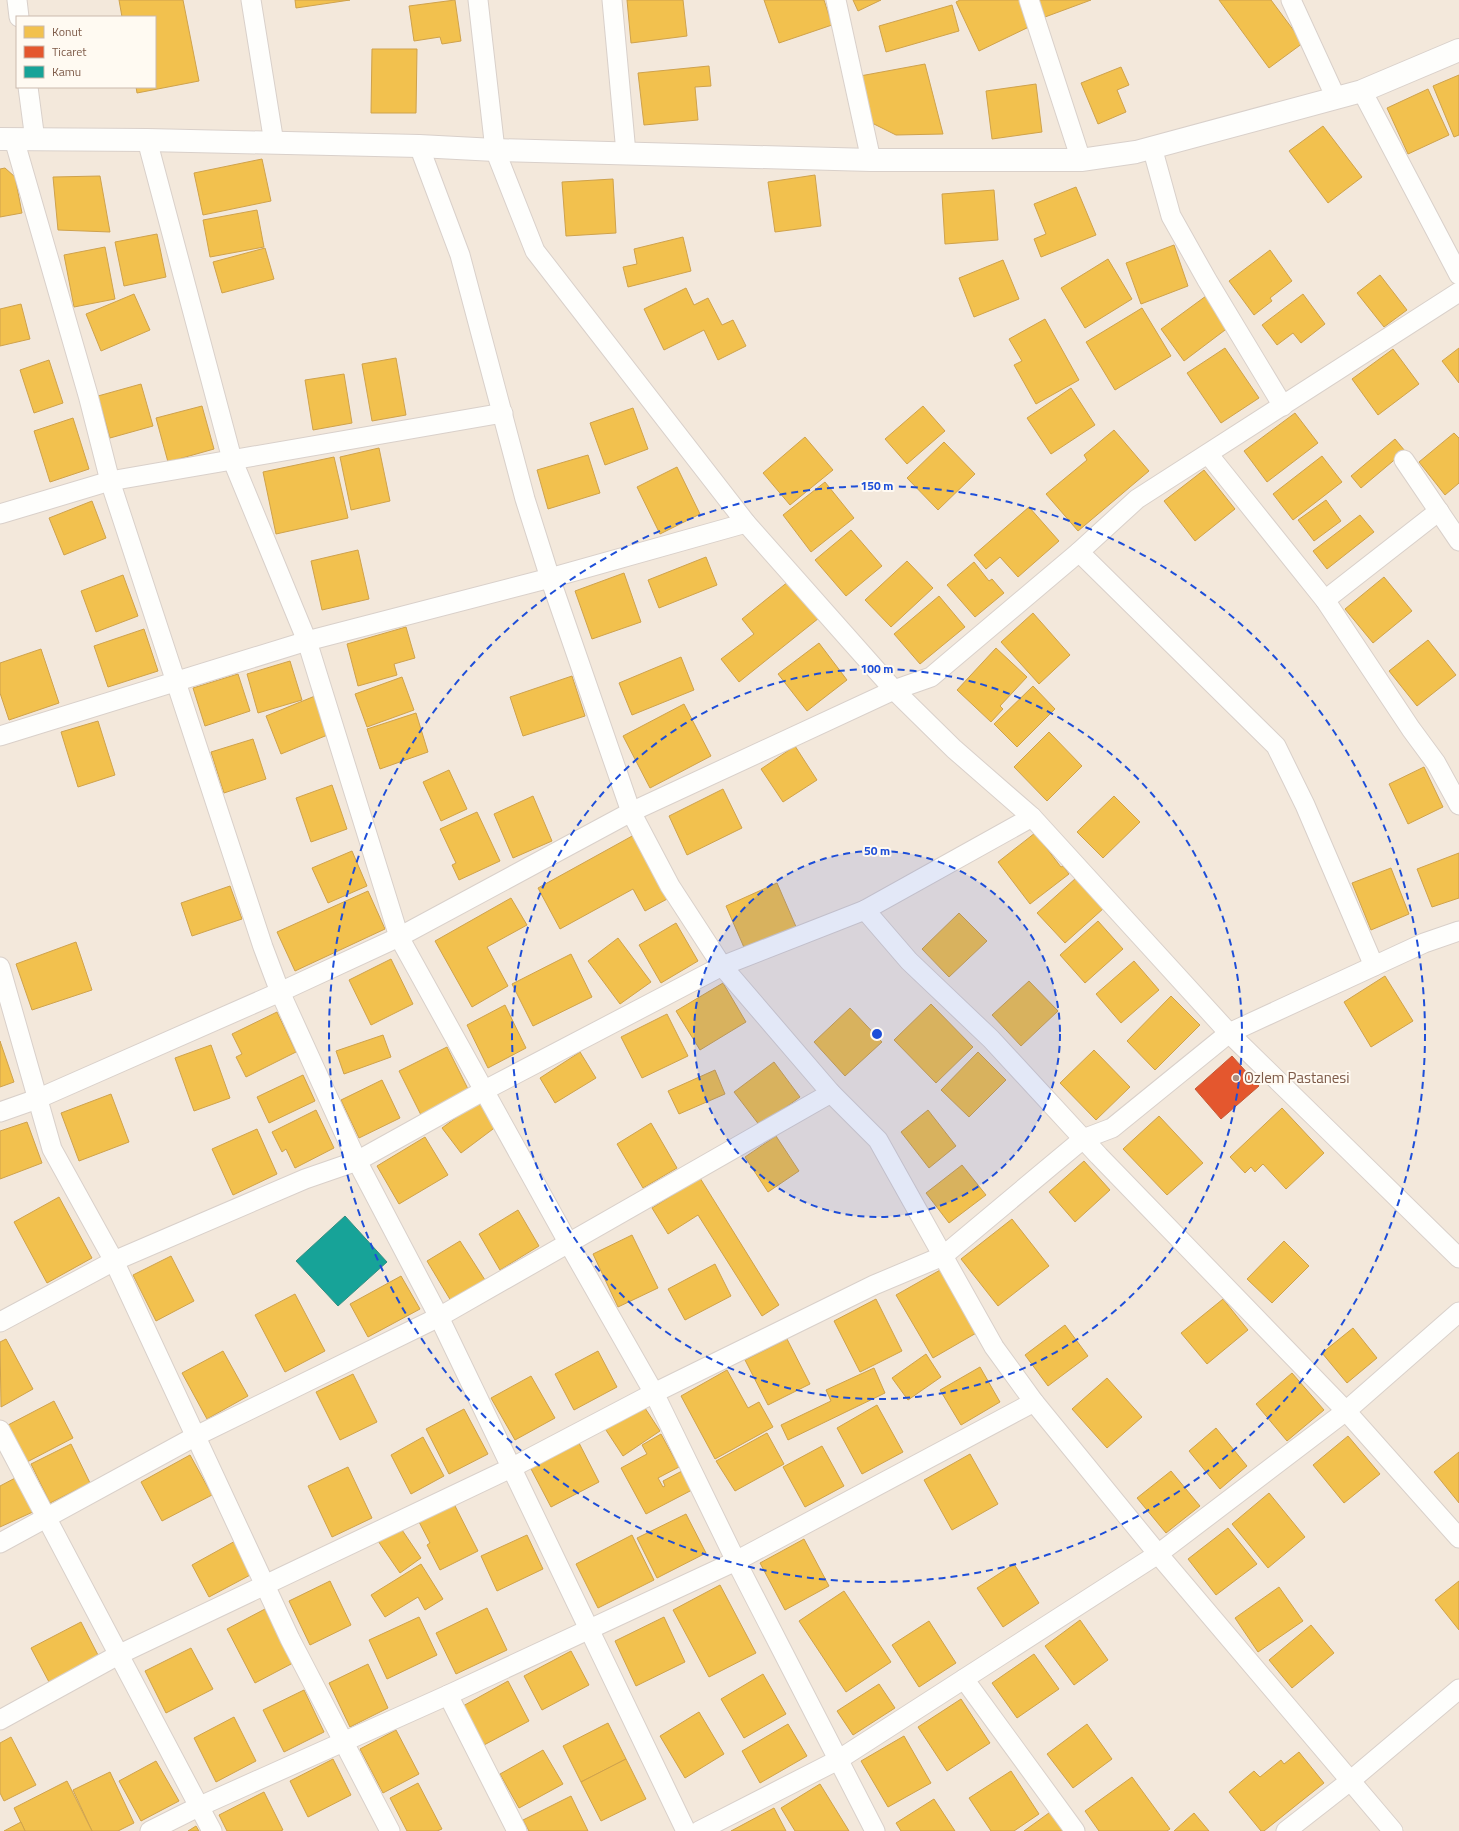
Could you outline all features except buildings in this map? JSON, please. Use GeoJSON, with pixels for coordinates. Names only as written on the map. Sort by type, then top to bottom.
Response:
{"type":"FeatureCollection","features":[{"type":"Feature","properties":{"kind":"street"},"geometry":{"type":"LineString","coordinates":[[17,0],[19,16]]}},
{"type":"Feature","properties":{"kind":"street"},"geometry":{"type":"LineString","coordinates":[[251,0],[274,143]]}},
{"type":"Feature","properties":{"kind":"street"},"geometry":{"type":"LineString","coordinates":[[478,0],[495,150],[535,251],[746,523],[894,690],[954,750],[1032,817],[1229,1033],[1459,1258]]}},
{"type":"Feature","properties":{"kind":"street"},"geometry":{"type":"LineString","coordinates":[[612,0],[626,153]]}},
{"type":"Feature","properties":{"kind":"street"},"geometry":{"type":"LineString","coordinates":[[836,0],[871,160]]}},
{"type":"Feature","properties":{"kind":"street"},"geometry":{"type":"LineString","coordinates":[[1029,0],[1081,160]]}},
{"type":"Feature","properties":{"kind":"street"},"geometry":{"type":"LineString","coordinates":[[1290,0],[1336,98]]}},
{"type":"Feature","properties":{"kind":"street"},"geometry":{"type":"LineString","coordinates":[[16,139],[147,140],[419,146],[495,150],[871,160],[1081,160],[1136,152],[1362,91],[1459,50]]}},
{"type":"Feature","properties":{"kind":"street"},"geometry":{"type":"LineString","coordinates":[[28,88],[16,139],[88,395],[110,481],[260,939],[280,992],[357,1161],[439,1317],[513,1467],[589,1630],[686,1831]]}},
{"type":"Feature","properties":{"kind":"street"},"geometry":{"type":"LineString","coordinates":[[1362,91],[1459,276]]}},
{"type":"Feature","properties":{"kind":"street"},"geometry":{"type":"LineString","coordinates":[[147,140],[232,459],[307,641],[399,937],[569,1244],[654,1392],[736,1561],[875,1831]]}},
{"type":"Feature","properties":{"kind":"street"},"geometry":{"type":"LineString","coordinates":[[419,146],[460,255],[525,499],[550,578],[631,812],[670,886],[722,966],[831,1093],[878,1140],[994,1347],[1034,1402],[1158,1554],[1393,1831]]}},
{"type":"Feature","properties":{"kind":"street"},"geometry":{"type":"LineString","coordinates":[[1152,147],[1171,216],[1207,280],[1283,406]]}},
{"type":"Feature","properties":{"kind":"street"},"geometry":{"type":"LineString","coordinates":[[0,1112],[37,1099],[280,992],[399,937],[631,812],[894,690],[931,677],[1080,552],[1137,499],[1459,292]]}},
{"type":"Feature","properties":{"kind":"street"},"geometry":{"type":"LineString","coordinates":[[0,514],[110,481],[503,414]]}},
{"type":"Feature","properties":{"kind":"street"},"geometry":{"type":"LineString","coordinates":[[1208,454],[1325,600],[1411,729],[1436,763],[1459,805]]}},
{"type":"Feature","properties":{"kind":"street"},"geometry":{"type":"LineString","coordinates":[[1404,460],[1459,541]]}},
{"type":"Feature","properties":{"kind":"street"},"geometry":{"type":"LineString","coordinates":[[1325,600],[1439,511]]}},
{"type":"Feature","properties":{"kind":"street"},"geometry":{"type":"LineString","coordinates":[[0,736],[307,641],[550,578],[746,523]]}},
{"type":"Feature","properties":{"kind":"street"},"geometry":{"type":"LineString","coordinates":[[1080,552],[1276,746],[1305,805],[1374,966]]}},
{"type":"Feature","properties":{"kind":"street"},"geometry":{"type":"LineString","coordinates":[[0,1322],[114,1261],[305,1179],[357,1161],[484,1090],[722,966],[865,910],[1032,817]]}},
{"type":"Feature","properties":{"kind":"street"},"geometry":{"type":"LineString","coordinates":[[865,910],[909,961],[991,1039],[1083,1139],[1346,1411],[1459,1538]]}},
{"type":"Feature","properties":{"kind":"street"},"geometry":{"type":"LineString","coordinates":[[0,1720],[120,1654],[513,1467],[654,1392],[874,1285],[943,1256],[1083,1139],[1112,1128],[1229,1033],[1424,943],[1459,931]]}},
{"type":"Feature","properties":{"kind":"street"},"geometry":{"type":"LineString","coordinates":[[0,967],[52,1149],[114,1261],[290,1638],[390,1831]]}},
{"type":"Feature","properties":{"kind":"street"},"geometry":{"type":"LineString","coordinates":[[0,1544],[196,1436],[439,1317],[831,1093]]}},
{"type":"Feature","properties":{"kind":"street"},"geometry":{"type":"LineString","coordinates":[[699,1831],[838,1760],[1158,1554],[1346,1411],[1459,1312]]}},
{"type":"Feature","properties":{"kind":"street"},"geometry":{"type":"LineString","coordinates":[[150,1831],[198,1807],[344,1740],[448,1696],[736,1561],[1034,1402]]}},
{"type":"Feature","properties":{"kind":"street"},"geometry":{"type":"LineString","coordinates":[[0,1430],[46,1519],[120,1654],[198,1807],[212,1831]]}},
{"type":"Feature","properties":{"kind":"street"},"geometry":{"type":"LineString","coordinates":[[964,1679],[1075,1831]]}},
{"type":"Feature","properties":{"kind":"street"},"geometry":{"type":"LineString","coordinates":[[1286,1831],[1350,1781],[1459,1689]]}},
{"type":"Feature","properties":{"kind":"street"},"geometry":{"type":"LineString","coordinates":[[448,1696],[517,1831]]}},
{"type":"Feature","properties":{"kind":"shaded area"},"geometry":{"type":"Polygon","coordinates":[[[0,0],[1459,0],[1459,1831],[0,1831],[0,0]]]}},
{"type":"Feature","properties":{"kind":"place","name":"Ozlem Pastanesi"},"geometry":{"type":"Point","coordinates":[1236,1078]}}]}
